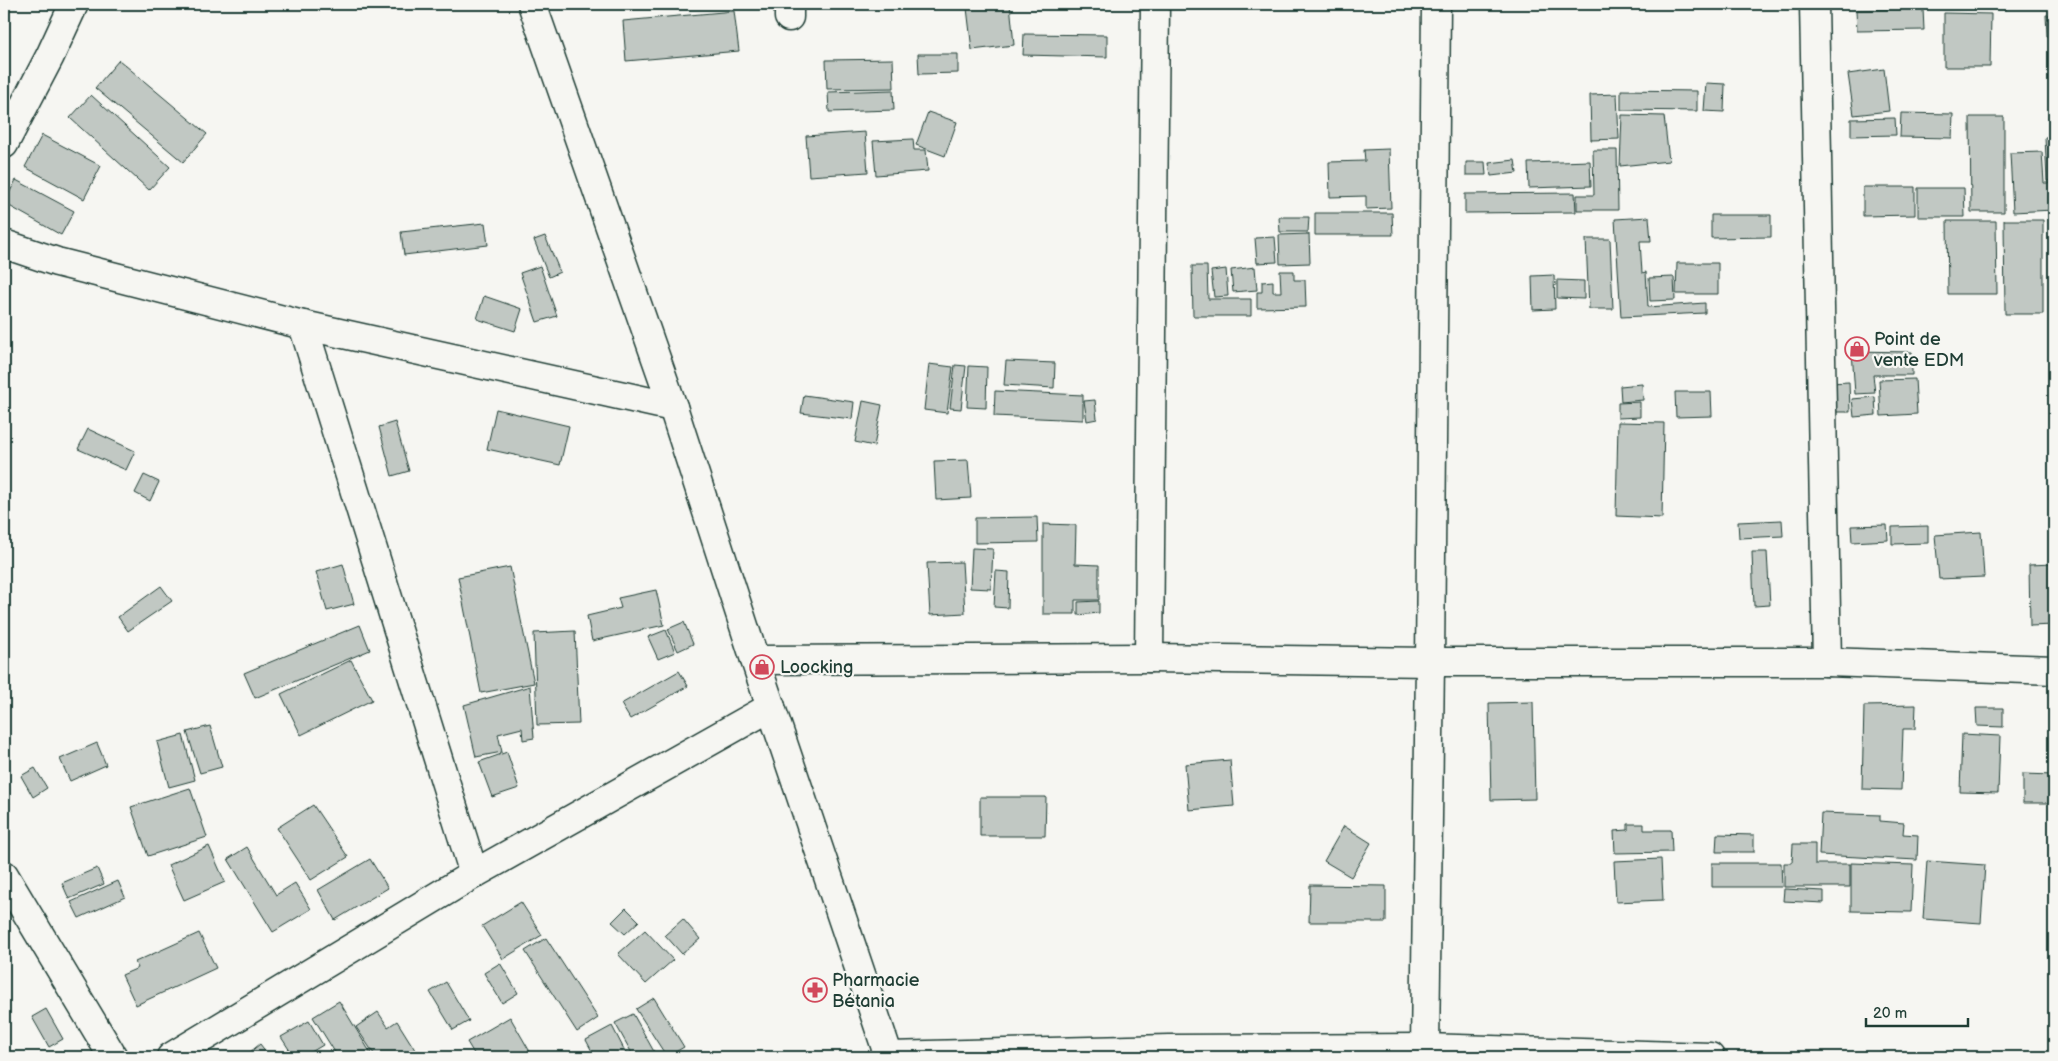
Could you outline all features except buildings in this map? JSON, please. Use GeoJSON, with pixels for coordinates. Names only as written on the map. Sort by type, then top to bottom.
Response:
{"type":"FeatureCollection","features":[{"type":"Feature","properties":{"kind":"street"},"geometry":{"type":"LineString","coordinates":[[4,144],[50,56],[74,4]]}},
{"type":"Feature","properties":{"kind":"street"},"geometry":{"type":"LineString","coordinates":[[532,4],[673,407],[755,660],[889,1057],[1425,1048],[1710,1057]]}},
{"type":"Feature","properties":{"kind":"street"},"geometry":{"type":"LineString","coordinates":[[1149,658],[1155,4]]}},
{"type":"Feature","properties":{"kind":"street"},"geometry":{"type":"LineString","coordinates":[[1425,1048],[1436,4]]}},
{"type":"Feature","properties":{"kind":"street"},"geometry":{"type":"LineString","coordinates":[[1814,4],[1827,662]]}},
{"type":"Feature","properties":{"kind":"street"},"geometry":{"type":"LineString","coordinates":[[4,244],[57,262],[303,326],[673,407]]}},
{"type":"Feature","properties":{"kind":"street"},"geometry":{"type":"LineString","coordinates":[[303,326],[474,874]]}},
{"type":"Feature","properties":{"kind":"street"},"geometry":{"type":"LineString","coordinates":[[755,660],[1149,658],[1430,662],[1827,662],[2054,670]]}},
{"type":"Feature","properties":{"kind":"street"},"geometry":{"type":"LineString","coordinates":[[171,1057],[474,874],[771,707]]}},
{"type":"Feature","properties":{"kind":"street"},"geometry":{"type":"LineString","coordinates":[[4,875],[113,1057]]}},
{"type":"Feature","properties":{"kind":"place","name":"Point de vente EDM"},"geometry":{"type":"Point","coordinates":[1857,349]}},
{"type":"Feature","properties":{"kind":"place","name":"Loocking"},"geometry":{"type":"Point","coordinates":[762,667]}},
{"type":"Feature","properties":{"kind":"place","name":"Pharmacie Bétania"},"geometry":{"type":"Point","coordinates":[815,990]}}]}
